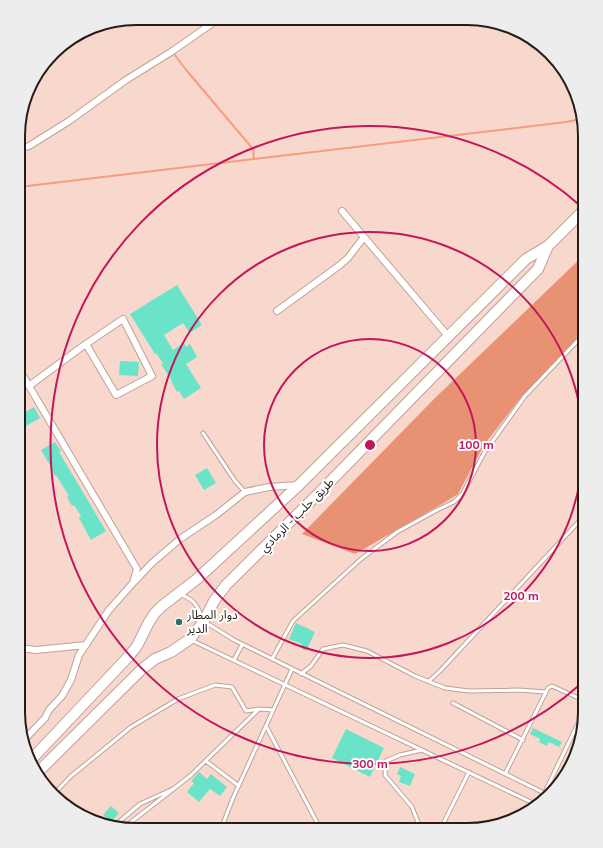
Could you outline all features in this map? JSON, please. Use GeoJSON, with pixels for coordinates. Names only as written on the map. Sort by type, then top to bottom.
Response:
{"type":"FeatureCollection","features":[{"type":"Feature","properties":{"kind":"highway","name":"طريق حلب - الرمادي"},"geometry":{"type":"LineString","coordinates":[[34,756],[129,656],[137,646],[155,613],[197,579],[299,485],[526,259],[548,246],[578,216]]}},
{"type":"Feature","properties":{"kind":"highway","name":"طريق حلب - الرمادي"},"geometry":{"type":"LineString","coordinates":[[41,769],[141,670],[155,659],[171,652],[190,639],[204,621],[214,601],[226,585],[314,498],[538,269],[548,246]]}},
{"type":"Feature","properties":{"kind":"street"},"geometry":{"type":"LineString","coordinates":[[25,147],[30,146],[69,121],[126,80],[210,25]]}},
{"type":"Feature","properties":{"kind":"street"},"geometry":{"type":"LineString","coordinates":[[342,211],[448,336]]}},
{"type":"Feature","properties":{"kind":"street"},"geometry":{"type":"LineString","coordinates":[[277,311],[340,265],[348,258],[364,237]]}},
{"type":"Feature","properties":{"kind":"street"},"geometry":{"type":"LineString","coordinates":[[29,386],[86,344],[123,319],[152,376],[116,395],[86,344]]}},
{"type":"Feature","properties":{"kind":"street"},"geometry":{"type":"LineString","coordinates":[[25,379],[137,569],[133,583]]}},
{"type":"Feature","properties":{"kind":"street"},"geometry":{"type":"LineString","coordinates":[[28,736],[45,718],[49,710],[62,696],[71,680],[80,655],[109,610],[152,563],[180,539],[216,515],[246,492],[269,487],[299,485]]}},
{"type":"Feature","properties":{"kind":"street"},"geometry":{"type":"LineString","coordinates":[[25,649],[36,650],[86,645]]}},
{"type":"Feature","properties":{"kind":"lane"},"geometry":{"type":"LineString","coordinates":[[272,659],[293,621],[361,559],[397,532],[454,502],[463,493],[484,454],[525,396],[578,341]]}},
{"type":"Feature","properties":{"kind":"lane"},"geometry":{"type":"LineString","coordinates":[[203,433],[235,481],[246,492]]}},
{"type":"Feature","properties":{"kind":"lane"},"geometry":{"type":"LineString","coordinates":[[429,681],[578,523]]}},
{"type":"Feature","properties":{"kind":"lane"},"geometry":{"type":"LineString","coordinates":[[178,593],[188,597],[195,603],[204,621],[242,645],[543,793]]}},
{"type":"Feature","properties":{"kind":"lane"},"geometry":{"type":"LineString","coordinates":[[190,639],[531,802]]}},
{"type":"Feature","properties":{"kind":"lane"},"geometry":{"type":"LineString","coordinates":[[234,660],[242,645]]}},
{"type":"Feature","properties":{"kind":"lane"},"geometry":{"type":"LineString","coordinates":[[301,674],[311,666],[323,649],[343,645],[367,651],[415,676],[445,688],[469,691],[518,690],[546,692]]}},
{"type":"Feature","properties":{"kind":"lane"},"geometry":{"type":"LineString","coordinates":[[224,823],[292,669]]}},
{"type":"Feature","properties":{"kind":"lane"},"geometry":{"type":"LineString","coordinates":[[57,791],[70,777],[131,727],[178,699],[215,685],[232,687],[246,711],[259,709],[274,710]]}},
{"type":"Feature","properties":{"kind":"lane"},"geometry":{"type":"LineString","coordinates":[[505,774],[548,688],[552,686],[578,698]]}},
{"type":"Feature","properties":{"kind":"lane"},"geometry":{"type":"LineString","coordinates":[[453,703],[522,740]]}},
{"type":"Feature","properties":{"kind":"lane"},"geometry":{"type":"LineString","coordinates":[[130,823],[190,776],[259,709]]}},
{"type":"Feature","properties":{"kind":"lane"},"geometry":{"type":"LineString","coordinates":[[266,726],[317,823]]}},
{"type":"Feature","properties":{"kind":"lane"},"geometry":{"type":"LineString","coordinates":[[548,788],[577,726]]}},
{"type":"Feature","properties":{"kind":"lane"},"geometry":{"type":"LineString","coordinates":[[418,823],[412,807],[385,775],[386,761],[400,755],[423,750]]}},
{"type":"Feature","properties":{"kind":"lane"},"geometry":{"type":"LineString","coordinates":[[206,761],[239,786]]}},
{"type":"Feature","properties":{"kind":"lane"},"geometry":{"type":"LineString","coordinates":[[444,823],[469,772]]}},
{"type":"Feature","properties":{"kind":"lane"},"geometry":{"type":"LineString","coordinates":[[121,822],[120,821],[140,804],[175,788]]}},
{"type":"Feature","properties":{"kind":"shaded area"},"geometry":{"type":"Polygon","coordinates":[[[578,261],[578,338],[522,396],[484,445],[458,494],[355,554],[302,534],[434,399],[578,261]]]}},
{"type":"Feature","properties":{"kind":"building"},"geometry":{"type":"Polygon","coordinates":[[[177,285],[202,325],[190,333],[183,323],[164,335],[173,350],[184,343],[186,347],[190,344],[197,357],[186,364],[201,388],[184,399],[179,391],[177,392],[161,364],[163,363],[156,353],[155,354],[130,314],[177,285]]]}},
{"type":"Feature","properties":{"kind":"building"},"geometry":{"type":"Polygon","coordinates":[[[120,361],[139,362],[138,376],[119,375],[120,361]]]}},
{"type":"Feature","properties":{"kind":"building"},"geometry":{"type":"Polygon","coordinates":[[[34,407],[40,418],[26,426],[25,412],[34,407]]]}},
{"type":"Feature","properties":{"kind":"building"},"geometry":{"type":"Polygon","coordinates":[[[55,442],[61,451],[59,452],[106,531],[91,540],[79,518],[81,516],[74,505],[72,506],[67,497],[69,496],[50,468],[51,467],[41,450],[55,442]]]}},
{"type":"Feature","properties":{"kind":"building"},"geometry":{"type":"Polygon","coordinates":[[[207,468],[216,483],[204,490],[195,475],[207,468]]]}},
{"type":"Feature","properties":{"kind":"building"},"geometry":{"type":"Polygon","coordinates":[[[296,623],[315,632],[306,651],[301,648],[302,644],[289,639],[296,623]]]}},
{"type":"Feature","properties":{"kind":"building"},"geometry":{"type":"Polygon","coordinates":[[[533,728],[562,742],[559,747],[549,742],[547,746],[539,742],[540,739],[530,734],[533,728]]]}},
{"type":"Feature","properties":{"kind":"building"},"geometry":{"type":"Polygon","coordinates":[[[346,729],[384,748],[370,777],[332,758],[346,729]]]}},
{"type":"Feature","properties":{"kind":"building"},"geometry":{"type":"Polygon","coordinates":[[[400,767],[415,774],[410,786],[399,782],[401,776],[397,774],[400,767]]]}},
{"type":"Feature","properties":{"kind":"building"},"geometry":{"type":"Polygon","coordinates":[[[199,772],[207,779],[211,774],[227,787],[220,796],[210,789],[199,802],[187,792],[194,783],[191,781],[199,772]]]}},
{"type":"Feature","properties":{"kind":"building"},"geometry":{"type":"Polygon","coordinates":[[[111,806],[119,813],[113,820],[108,819],[103,815],[111,806]]]}},
{"type":"Feature","properties":{"kind":"waterway"},"geometry":{"type":"LineString","coordinates":[[174,53],[187,71],[253,149],[254,159]]}},
{"type":"Feature","properties":{"kind":"waterway"},"geometry":{"type":"LineString","coordinates":[[25,186],[577,120]]}},
{"type":"Feature","properties":{"kind":"place","name":"دوار المطار الدير"},"geometry":{"type":"Point","coordinates":[179,622]}}]}
